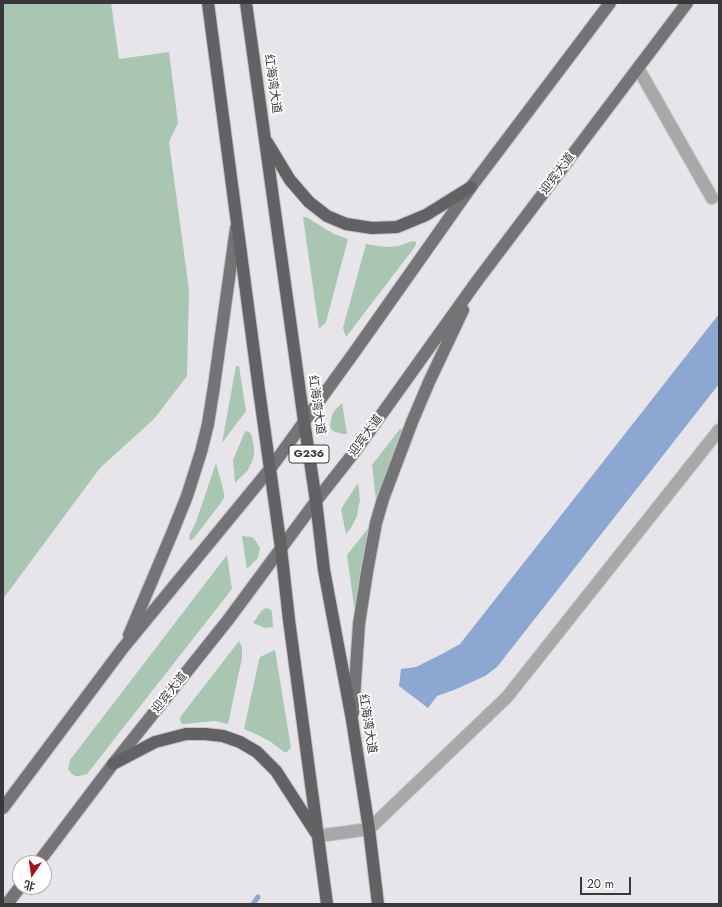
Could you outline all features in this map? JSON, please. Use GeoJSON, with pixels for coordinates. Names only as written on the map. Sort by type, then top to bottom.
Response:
{"type":"FeatureCollection","features":[{"type":"Feature","properties":{"kind":"highway"},"geometry":{"type":"LineString","coordinates":[[208,3],[327,904]]}},
{"type":"Feature","properties":{"kind":"highway","name":"红海湾大道"},"geometry":{"type":"LineString","coordinates":[[246,3],[316,501],[324,570],[352,720],[369,829],[378,904]]}},
{"type":"Feature","properties":{"kind":"highway"},"geometry":{"type":"LineString","coordinates":[[265,138],[290,180],[309,202],[327,216],[346,224],[372,228],[397,227],[426,216],[471,187]]}},
{"type":"Feature","properties":{"kind":"highway"},"geometry":{"type":"LineString","coordinates":[[113,764],[155,742],[186,734],[223,736],[240,742],[256,752],[276,771],[318,836]]}},
{"type":"Feature","properties":{"kind":"main road"},"geometry":{"type":"LineString","coordinates":[[3,808],[123,648],[270,469],[471,187],[610,3]]}},
{"type":"Feature","properties":{"kind":"main road","name":"迎宾大道"},"geometry":{"type":"LineString","coordinates":[[44,855],[113,764],[228,620],[316,501],[356,450],[477,281],[687,3]]}},
{"type":"Feature","properties":{"kind":"main road"},"geometry":{"type":"LineString","coordinates":[[123,648],[187,496],[201,452],[208,424],[214,386],[237,223]]}},
{"type":"Feature","properties":{"kind":"main road"},"geometry":{"type":"LineString","coordinates":[[352,720],[359,624],[376,523],[381,505],[394,467],[426,389],[477,281]]}},
{"type":"Feature","properties":{"kind":"main road"},"geometry":{"type":"LineString","coordinates":[[8,904],[14,895]]}},
{"type":"Feature","properties":{"kind":"street"},"geometry":{"type":"LineString","coordinates":[[638,68],[712,198]]}},
{"type":"Feature","properties":{"kind":"street"},"geometry":{"type":"LineString","coordinates":[[318,836],[369,829],[507,698],[719,430]]}},
{"type":"Feature","properties":{"kind":"green space"},"geometry":{"type":"Polygon","coordinates":[[[3,3],[111,3],[119,59],[169,52],[178,123],[169,142],[189,290],[187,376],[154,419],[100,468],[3,599],[3,3]]]}},
{"type":"Feature","properties":{"kind":"green space"},"geometry":{"type":"Polygon","coordinates":[[[303,217],[308,218],[334,234],[348,239],[326,322],[319,329],[303,217]]]}},
{"type":"Feature","properties":{"kind":"green space"},"geometry":{"type":"Polygon","coordinates":[[[413,241],[416,242],[414,248],[346,337],[343,328],[366,244],[389,247],[398,246],[413,241]]]}},
{"type":"Feature","properties":{"kind":"green space"},"geometry":{"type":"Polygon","coordinates":[[[236,366],[239,366],[246,411],[222,443],[236,366]]]}},
{"type":"Feature","properties":{"kind":"green space"},"geometry":{"type":"Polygon","coordinates":[[[342,403],[347,434],[333,431],[330,426],[332,415],[342,403]]]}},
{"type":"Feature","properties":{"kind":"green space"},"geometry":{"type":"Polygon","coordinates":[[[400,429],[402,429],[402,431],[376,501],[372,465],[400,429]]]}},
{"type":"Feature","properties":{"kind":"green space"},"geometry":{"type":"Polygon","coordinates":[[[246,431],[251,434],[254,446],[253,459],[248,470],[235,483],[233,460],[246,431]]]}},
{"type":"Feature","properties":{"kind":"green space"},"geometry":{"type":"Polygon","coordinates":[[[216,463],[224,498],[194,538],[190,540],[189,536],[196,522],[216,463]]]}},
{"type":"Feature","properties":{"kind":"green space"},"geometry":{"type":"Polygon","coordinates":[[[358,483],[360,500],[357,516],[346,534],[341,509],[358,483]]]}},
{"type":"Feature","properties":{"kind":"green space"},"geometry":{"type":"Polygon","coordinates":[[[370,526],[357,606],[355,607],[347,555],[370,526]]]}},
{"type":"Feature","properties":{"kind":"green space"},"geometry":{"type":"Polygon","coordinates":[[[242,536],[252,537],[260,548],[258,558],[247,569],[242,536]]]}},
{"type":"Feature","properties":{"kind":"green space"},"geometry":{"type":"Polygon","coordinates":[[[227,555],[232,589],[87,774],[75,776],[72,774],[68,769],[70,760],[227,555]]]}},
{"type":"Feature","properties":{"kind":"green space"},"geometry":{"type":"Polygon","coordinates":[[[266,608],[270,609],[272,612],[273,627],[265,628],[253,623],[262,610],[266,608]]]}},
{"type":"Feature","properties":{"kind":"green space"},"geometry":{"type":"Polygon","coordinates":[[[239,641],[242,647],[242,658],[228,724],[215,721],[181,723],[181,716],[239,641]]]}},
{"type":"Feature","properties":{"kind":"green space"},"geometry":{"type":"Polygon","coordinates":[[[275,650],[291,748],[287,752],[284,752],[271,742],[244,729],[260,657],[275,650]]]}},
{"type":"Feature","properties":{"kind":"water"},"geometry":{"type":"Polygon","coordinates":[[[719,314],[719,384],[497,667],[485,676],[437,696],[428,708],[399,686],[401,669],[416,667],[460,644],[719,314]]]}},
{"type":"Feature","properties":{"kind":"waterway"},"geometry":{"type":"LineString","coordinates":[[253,904],[258,897]]}}]}
